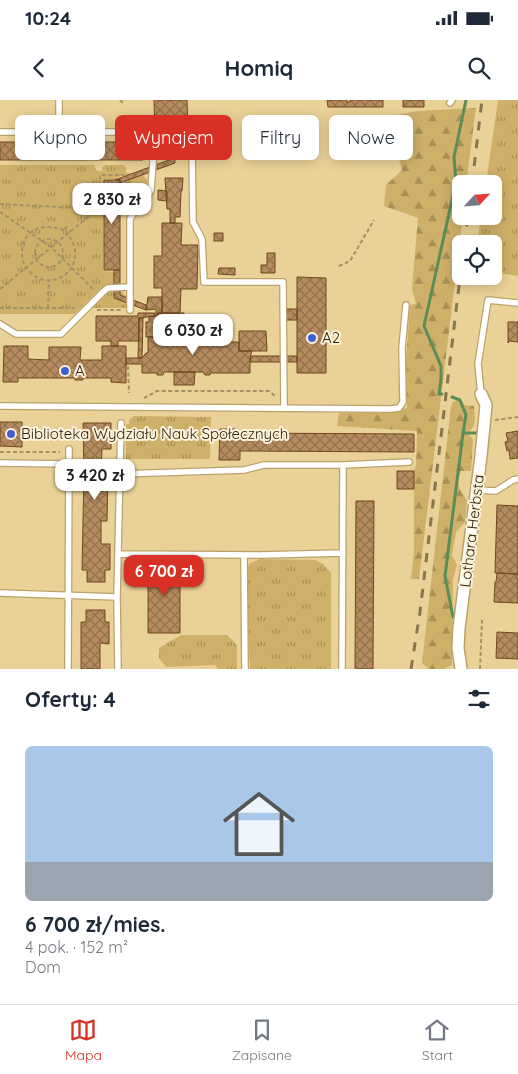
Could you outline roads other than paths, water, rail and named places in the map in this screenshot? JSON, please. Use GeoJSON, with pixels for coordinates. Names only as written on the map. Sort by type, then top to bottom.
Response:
{"type":"FeatureCollection","features":[{"type":"Feature","properties":{"kind":"street","name":"Lothara Herbsta"},"geometry":{"type":"LineString","coordinates":[[461,669],[458,648],[486,405],[481,394]]}},
{"type":"Feature","properties":{"kind":"lane"},"geometry":{"type":"LineString","coordinates":[[59,100],[59,115]]}},
{"type":"Feature","properties":{"kind":"lane"},"geometry":{"type":"LineString","coordinates":[[0,132],[15,132]]}},
{"type":"Feature","properties":{"kind":"lane"},"geometry":{"type":"LineString","coordinates":[[130,310],[130,219],[152,190],[153,160]]}},
{"type":"Feature","properties":{"kind":"lane"},"geometry":{"type":"LineString","coordinates":[[192,160],[193,222],[202,239],[204,282],[283,282],[284,408]]}},
{"type":"Feature","properties":{"kind":"lane"},"geometry":{"type":"LineString","coordinates":[[0,324],[16,334],[61,334],[108,288],[130,287]]}},
{"type":"Feature","properties":{"kind":"lane"},"geometry":{"type":"LineString","coordinates":[[481,394],[478,364],[488,300],[518,303]]}},
{"type":"Feature","properties":{"kind":"lane"},"geometry":{"type":"LineString","coordinates":[[0,406],[399,408],[403,402],[402,348],[406,305]]}},
{"type":"Feature","properties":{"kind":"lane"},"geometry":{"type":"LineString","coordinates":[[118,669],[117,597],[121,423]]}},
{"type":"Feature","properties":{"kind":"lane"},"geometry":{"type":"LineString","coordinates":[[68,669],[69,449]]}},
{"type":"Feature","properties":{"kind":"lane"},"geometry":{"type":"LineString","coordinates":[[120,474],[244,470],[264,466],[409,462]]}},
{"type":"Feature","properties":{"kind":"lane"},"geometry":{"type":"LineString","coordinates":[[0,463],[69,464]]}},
{"type":"Feature","properties":{"kind":"lane"},"geometry":{"type":"LineString","coordinates":[[342,669],[343,465]]}},
{"type":"Feature","properties":{"kind":"lane"},"geometry":{"type":"LineString","coordinates":[[477,490],[496,491],[513,480],[518,479]]}},
{"type":"Feature","properties":{"kind":"lane"},"geometry":{"type":"LineString","coordinates":[[119,554],[343,553]]}},
{"type":"Feature","properties":{"kind":"lane"},"geometry":{"type":"LineString","coordinates":[[244,554],[245,669]]}},
{"type":"Feature","properties":{"kind":"lane"},"geometry":{"type":"LineString","coordinates":[[0,593],[117,597]]}},
{"type":"Feature","properties":{"kind":"waterway"},"geometry":{"type":"LineString","coordinates":[[442,394],[439,394],[441,366],[424,326],[456,182],[454,157],[466,100]]}},
{"type":"Feature","properties":{"kind":"waterway"},"geometry":{"type":"LineString","coordinates":[[452,397],[460,400],[466,415],[463,433],[478,433]]}},
{"type":"Feature","properties":{"kind":"waterway"},"geometry":{"type":"LineString","coordinates":[[453,617],[445,576],[463,433]]}},
{"type":"Feature","properties":{"kind":"railway"},"geometry":{"type":"LineString","coordinates":[[473,175],[482,100]]}},
{"type":"Feature","properties":{"kind":"railway"},"geometry":{"type":"LineString","coordinates":[[465,235],[467,225]]}},
{"type":"Feature","properties":{"kind":"railway"},"geometry":{"type":"LineString","coordinates":[[411,669],[420,612],[459,285]]}},
{"type":"Feature","properties":{"kind":"place","name":"A2"},"geometry":{"type":"Point","coordinates":[312,338]}},
{"type":"Feature","properties":{"kind":"place","name":"A"},"geometry":{"type":"Point","coordinates":[65,371]}},
{"type":"Feature","properties":{"kind":"place","name":"Biblioteka Wydziału Nauk Społecznych"},"geometry":{"type":"Point","coordinates":[11,434]}}]}
